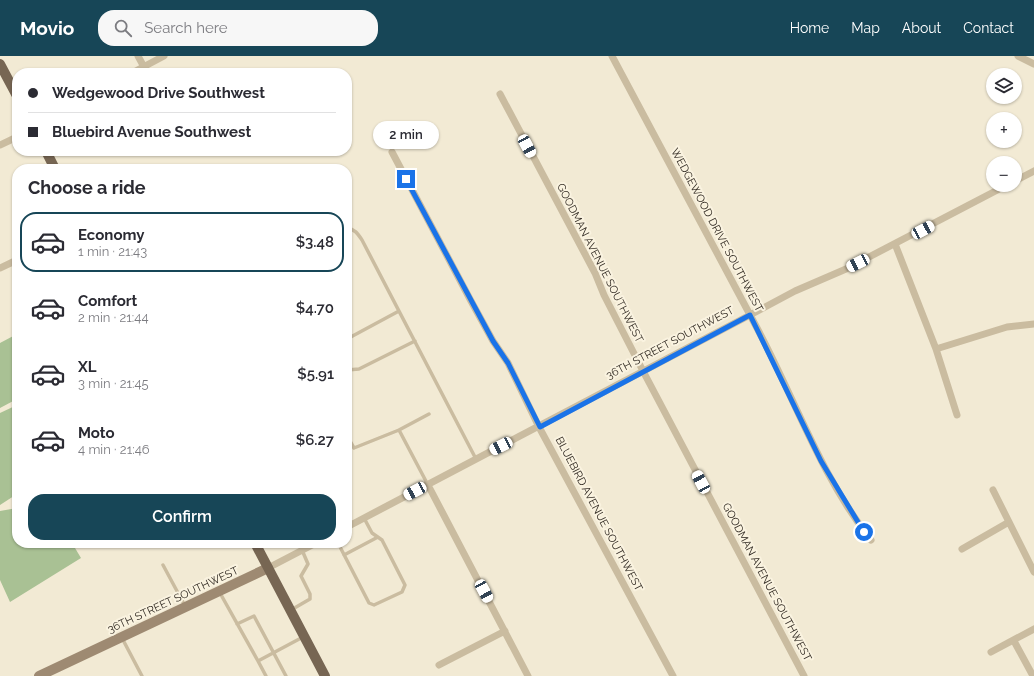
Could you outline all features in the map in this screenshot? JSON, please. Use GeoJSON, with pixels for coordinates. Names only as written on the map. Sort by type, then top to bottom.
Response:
{"type":"FeatureCollection","features":[{"type":"Feature","properties":{"kind":"main road"},"geometry":{"type":"LineString","coordinates":[[0,64],[12,87]]}},
{"type":"Feature","properties":{"kind":"main road"},"geometry":{"type":"LineString","coordinates":[[258,548],[325,676]]}},
{"type":"Feature","properties":{"kind":"street"},"geometry":{"type":"LineString","coordinates":[[138,56],[144,66]]}},
{"type":"Feature","properties":{"kind":"street"},"geometry":{"type":"LineString","coordinates":[[141,68],[164,56]]}},
{"type":"Feature","properties":{"kind":"street","name":"WEDGEWOOD DRIVE SOUTHWEST"},"geometry":{"type":"LineString","coordinates":[[612,56],[750,315],[821,461],[858,523],[871,540]]}},
{"type":"Feature","properties":{"kind":"street"},"geometry":{"type":"LineString","coordinates":[[1018,56],[1034,64]]}},
{"type":"Feature","properties":{"kind":"street","name":"GOODMAN AVENUE SOUTHWEST"},"geometry":{"type":"LineString","coordinates":[[500,94],[595,273],[604,295],[643,371],[804,676]]}},
{"type":"Feature","properties":{"kind":"street"},"geometry":{"type":"LineString","coordinates":[[0,145],[12,139]]}},
{"type":"Feature","properties":{"kind":"street","name":"BLUEBIRD AVENUE SOUTHWEST"},"geometry":{"type":"LineString","coordinates":[[392,152],[482,321],[508,363],[540,427],[673,676]]}},
{"type":"Feature","properties":{"kind":"street"},"geometry":{"type":"LineString","coordinates":[[1022,177],[1034,171]]}},
{"type":"Feature","properties":{"kind":"street","name":"36TH STREET SOUTHWEST"},"geometry":{"type":"LineString","coordinates":[[352,524],[540,427],[750,315],[895,244],[994,192]]}},
{"type":"Feature","properties":{"kind":"street"},"geometry":{"type":"LineString","coordinates":[[895,244],[936,349],[957,415]]}},
{"type":"Feature","properties":{"kind":"street"},"geometry":{"type":"LineString","coordinates":[[0,268],[12,262]]}},
{"type":"Feature","properties":{"kind":"street"},"geometry":{"type":"LineString","coordinates":[[936,349],[1007,327],[1034,324]]}},
{"type":"Feature","properties":{"kind":"street"},"geometry":{"type":"LineString","coordinates":[[428,484],[528,676]]}},
{"type":"Feature","properties":{"kind":"street"},"geometry":{"type":"LineString","coordinates":[[993,490],[1034,571]]}},
{"type":"Feature","properties":{"kind":"street"},"geometry":{"type":"LineString","coordinates":[[962,549],[1009,522]]}},
{"type":"Feature","properties":{"kind":"street","name":"36TH STREET SOUTHWEST"},"geometry":{"type":"LineString","coordinates":[[39,676],[268,568],[306,548]]}},
{"type":"Feature","properties":{"kind":"street"},"geometry":{"type":"LineString","coordinates":[[991,652],[1034,629]]}},
{"type":"Feature","properties":{"kind":"street"},"geometry":{"type":"LineString","coordinates":[[439,665],[505,631]]}},
{"type":"Feature","properties":{"kind":"street"},"geometry":{"type":"LineString","coordinates":[[1014,641],[1031,666],[1033,676]]}},
{"type":"Feature","properties":{"kind":"lane"},"geometry":{"type":"LineString","coordinates":[[352,229],[357,233],[476,459]]}},
{"type":"Feature","properties":{"kind":"lane"},"geometry":{"type":"LineString","coordinates":[[352,335],[399,311]]}},
{"type":"Feature","properties":{"kind":"lane"},"geometry":{"type":"LineString","coordinates":[[352,370],[359,369],[415,341]]}},
{"type":"Feature","properties":{"kind":"lane"},"geometry":{"type":"LineString","coordinates":[[352,445],[354,448],[399,430],[429,414]]}},
{"type":"Feature","properties":{"kind":"lane"},"geometry":{"type":"LineString","coordinates":[[399,430],[428,484]]}},
{"type":"Feature","properties":{"kind":"lane"},"geometry":{"type":"LineString","coordinates":[[340,548],[371,605],[402,592],[405,585],[382,540],[372,533],[364,518]]}},
{"type":"Feature","properties":{"kind":"lane"},"geometry":{"type":"LineString","coordinates":[[344,555],[378,537]]}},
{"type":"Feature","properties":{"kind":"lane"},"geometry":{"type":"LineString","coordinates":[[290,610],[310,599],[310,594],[301,576],[308,564],[302,550]]}},
{"type":"Feature","properties":{"kind":"lane"},"geometry":{"type":"LineString","coordinates":[[163,565],[185,607]]}},
{"type":"Feature","properties":{"kind":"lane"},"geometry":{"type":"LineString","coordinates":[[219,591],[266,676]]}},
{"type":"Feature","properties":{"kind":"lane"},"geometry":{"type":"LineString","coordinates":[[237,624],[254,616],[286,676]]}},
{"type":"Feature","properties":{"kind":"lane"},"geometry":{"type":"LineString","coordinates":[[121,637],[142,676]]}},
{"type":"Feature","properties":{"kind":"lane"},"geometry":{"type":"LineString","coordinates":[[258,661],[304,637]]}},
{"type":"Feature","properties":{"kind":"green space"},"geometry":{"type":"Polygon","coordinates":[[[12,337],[12,402],[0,408],[0,343],[12,337]]]}},
{"type":"Feature","properties":{"kind":"green space"},"geometry":{"type":"Polygon","coordinates":[[[12,407],[12,497],[0,505],[0,413],[12,407]]]}},
{"type":"Feature","properties":{"kind":"green space"},"geometry":{"type":"Polygon","coordinates":[[[12,509],[12,548],[75,548],[81,558],[10,602],[0,580],[0,511],[12,509]]]}},
{"type":"Feature","properties":{"kind":"route"},"geometry":{"type":"LineString","coordinates":[[406,179],[493,341],[508,363],[540,427],[750,315],[821,461],[864,532]]}}]}
